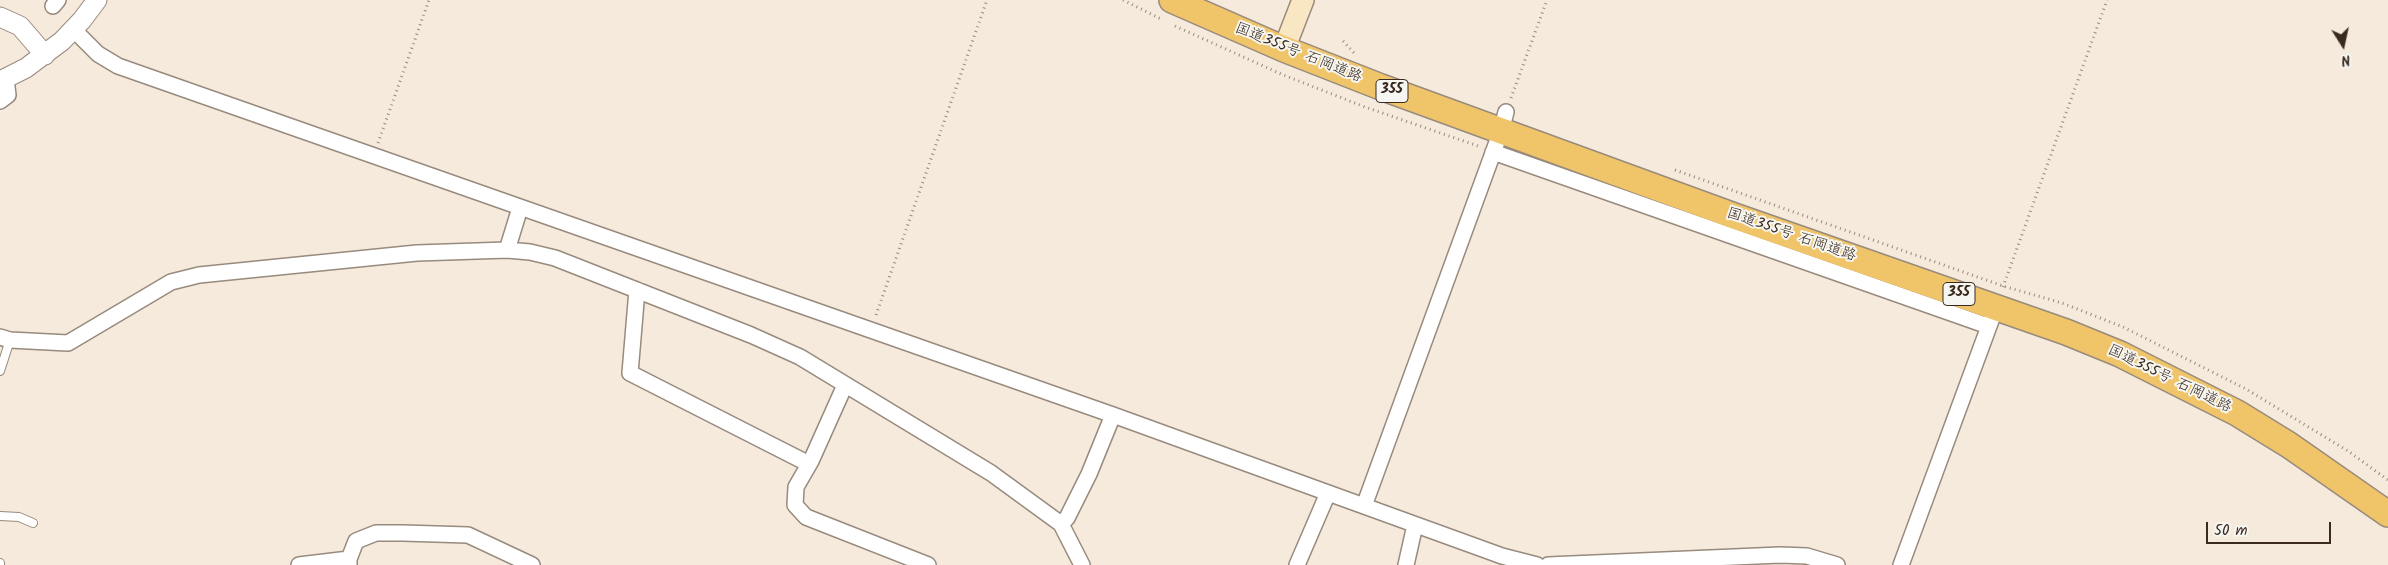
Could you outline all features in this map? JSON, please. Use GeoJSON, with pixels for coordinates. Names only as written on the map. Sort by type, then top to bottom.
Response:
{"type":"FeatureCollection","features":[{"type":"Feature","properties":{"kind":"highway","name":"国道355号 石岡道路"},"geometry":{"type":"LineString","coordinates":[[1172,0],[1284,50],[1500,131],[1737,217],[1996,306],[2120,354],[2190,388],[2290,445],[2388,514]]}},
{"type":"Feature","properties":{"kind":"main road"},"geometry":{"type":"LineString","coordinates":[[1284,50],[1303,0]]}},
{"type":"Feature","properties":{"kind":"street"},"geometry":{"type":"LineString","coordinates":[[0,101],[8,94],[3,80],[45,55],[74,30],[97,0]]}},
{"type":"Feature","properties":{"kind":"street"},"geometry":{"type":"LineString","coordinates":[[0,17],[20,26],[45,55]]}},
{"type":"Feature","properties":{"kind":"street"},"geometry":{"type":"LineString","coordinates":[[74,30],[98,54],[118,66],[1113,415],[1502,556],[1537,565]]}},
{"type":"Feature","properties":{"kind":"street"},"geometry":{"type":"LineString","coordinates":[[1364,506],[1500,131]]}},
{"type":"Feature","properties":{"kind":"street"},"geometry":{"type":"LineString","coordinates":[[507,250],[520,208]]}},
{"type":"Feature","properties":{"kind":"street"},"geometry":{"type":"LineString","coordinates":[[5,339],[68,343],[171,282],[199,275],[417,254],[507,250],[530,252],[555,258],[751,334],[800,357],[991,473],[1061,524],[1082,565]]}},
{"type":"Feature","properties":{"kind":"street"},"geometry":{"type":"LineString","coordinates":[[637,290],[630,373],[809,464]]}},
{"type":"Feature","properties":{"kind":"street"},"geometry":{"type":"LineString","coordinates":[[1901,565],[1996,306]]}},
{"type":"Feature","properties":{"kind":"street"},"geometry":{"type":"LineString","coordinates":[[845,385],[809,464],[796,486],[795,505],[806,518],[928,565]]}},
{"type":"Feature","properties":{"kind":"street"},"geometry":{"type":"LineString","coordinates":[[1061,524],[1067,518],[1089,474],[1113,415]]}},
{"type":"Feature","properties":{"kind":"street"},"geometry":{"type":"LineString","coordinates":[[1297,565],[1328,493]]}},
{"type":"Feature","properties":{"kind":"street"},"geometry":{"type":"LineString","coordinates":[[1406,565],[1415,525]]}},
{"type":"Feature","properties":{"kind":"street"},"geometry":{"type":"LineString","coordinates":[[299,565],[349,562],[356,541],[376,533],[468,535],[532,565]]}},
{"type":"Feature","properties":{"kind":"street"},"geometry":{"type":"LineString","coordinates":[[1548,565],[1780,555],[1807,556],[1837,565]]}},
{"type":"Feature","properties":{"kind":"lane"},"geometry":{"type":"LineString","coordinates":[[0,371],[5,339]]}},
{"type":"Feature","properties":{"kind":"lane"},"geometry":{"type":"LineString","coordinates":[[0,516],[19,517],[33,523]]}},
{"type":"Feature","properties":{"kind":"path"},"geometry":{"type":"LineString","coordinates":[[373,157],[429,0]]}},
{"type":"Feature","properties":{"kind":"path"},"geometry":{"type":"LineString","coordinates":[[871,330],[987,0]]}},
{"type":"Feature","properties":{"kind":"path"},"geometry":{"type":"LineString","coordinates":[[1500,131],[1547,0]]}},
{"type":"Feature","properties":{"kind":"path"},"geometry":{"type":"LineString","coordinates":[[1672,169],[1996,306],[2107,0]]}}]}
